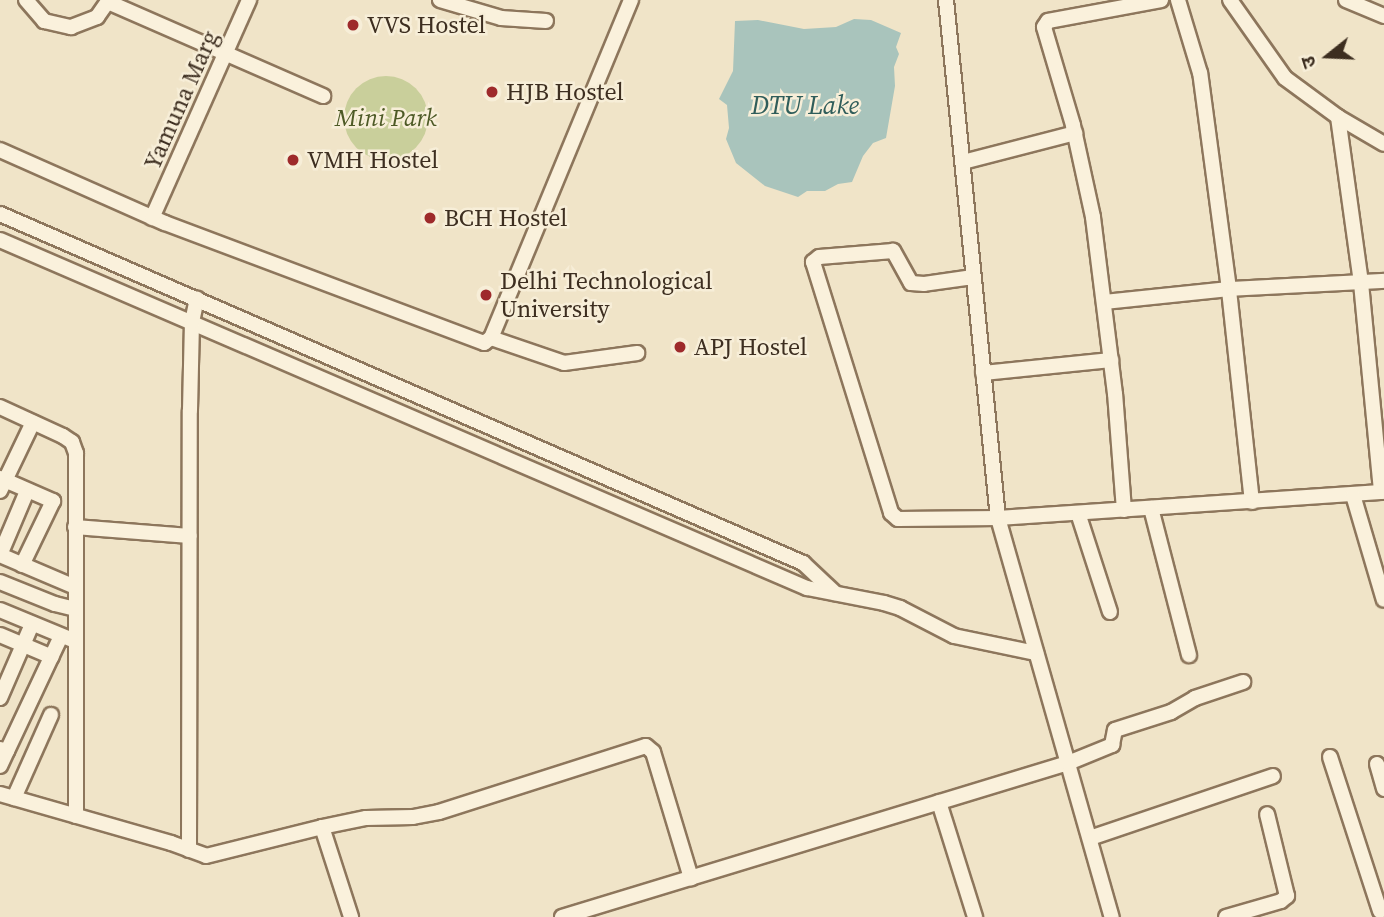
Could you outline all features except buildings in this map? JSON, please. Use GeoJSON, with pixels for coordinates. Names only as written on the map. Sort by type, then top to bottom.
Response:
{"type":"FeatureCollection","features":[{"type":"Feature","properties":{"kind":"street"},"geometry":{"type":"LineString","coordinates":[[26,0],[44,21],[61,27],[89,22],[109,1],[323,96]]}},
{"type":"Feature","properties":{"kind":"street","name":"Yamuna Marg"},"geometry":{"type":"LineString","coordinates":[[152,218],[249,0]]}},
{"type":"Feature","properties":{"kind":"street"},"geometry":{"type":"LineString","coordinates":[[440,0],[501,18],[545,21]]}},
{"type":"Feature","properties":{"kind":"street"},"geometry":{"type":"LineString","coordinates":[[0,150],[152,218],[482,343],[491,338],[631,0]]}},
{"type":"Feature","properties":{"kind":"street"},"geometry":{"type":"LineString","coordinates":[[946,0],[998,518],[1112,917]]}},
{"type":"Feature","properties":{"kind":"street"},"geometry":{"type":"LineString","coordinates":[[1124,510],[1111,360],[1093,217],[1075,133],[1045,32],[1045,24],[1161,0]]}},
{"type":"Feature","properties":{"kind":"street"},"geometry":{"type":"LineString","coordinates":[[1178,0],[1200,73],[1229,289],[1252,502]]}},
{"type":"Feature","properties":{"kind":"street"},"geometry":{"type":"LineString","coordinates":[[1230,0],[1285,78],[1338,117],[1384,144]]}},
{"type":"Feature","properties":{"kind":"street"},"geometry":{"type":"LineString","coordinates":[[1346,0],[1384,16]]}},
{"type":"Feature","properties":{"kind":"street"},"geometry":{"type":"LineString","coordinates":[[973,277],[924,284],[911,283],[893,251],[819,257],[813,264],[891,513],[902,520],[998,518],[1383,492],[1361,283],[1338,117]]}},
{"type":"Feature","properties":{"kind":"street"},"geometry":{"type":"LineString","coordinates":[[963,162],[1075,133]]}},
{"type":"Feature","properties":{"kind":"street"},"geometry":{"type":"LineString","coordinates":[[0,214],[803,563],[836,594]]}},
{"type":"Feature","properties":{"kind":"street"},"geometry":{"type":"LineString","coordinates":[[0,240],[807,588],[900,608],[954,636],[1036,653]]}},
{"type":"Feature","properties":{"kind":"street"},"geometry":{"type":"LineString","coordinates":[[1104,302],[1229,289],[1384,281]]}},
{"type":"Feature","properties":{"kind":"street"},"geometry":{"type":"LineString","coordinates":[[189,849],[192,322],[197,299]]}},
{"type":"Feature","properties":{"kind":"street"},"geometry":{"type":"LineString","coordinates":[[491,338],[564,363],[637,353]]}},
{"type":"Feature","properties":{"kind":"street"},"geometry":{"type":"LineString","coordinates":[[983,373],[1111,360]]}},
{"type":"Feature","properties":{"kind":"street"},"geometry":{"type":"LineString","coordinates":[[0,407],[72,442],[76,453],[75,609],[68,639],[76,816]]}},
{"type":"Feature","properties":{"kind":"street"},"geometry":{"type":"LineString","coordinates":[[33,422],[2,483],[53,501],[75,496]]}},
{"type":"Feature","properties":{"kind":"street"},"geometry":{"type":"LineString","coordinates":[[27,491],[0,555],[75,587]]}},
{"type":"Feature","properties":{"kind":"street"},"geometry":{"type":"LineString","coordinates":[[1353,495],[1384,600]]}},
{"type":"Feature","properties":{"kind":"street"},"geometry":{"type":"LineString","coordinates":[[22,565],[53,501]]}},
{"type":"Feature","properties":{"kind":"street"},"geometry":{"type":"LineString","coordinates":[[1151,508],[1189,655]]}},
{"type":"Feature","properties":{"kind":"street"},"geometry":{"type":"LineString","coordinates":[[1078,513],[1110,612]]}},
{"type":"Feature","properties":{"kind":"street"},"geometry":{"type":"LineString","coordinates":[[75,527],[190,536]]}},
{"type":"Feature","properties":{"kind":"street"},"geometry":{"type":"LineString","coordinates":[[0,582],[75,609]]}},
{"type":"Feature","properties":{"kind":"street"},"geometry":{"type":"LineString","coordinates":[[0,610],[68,639]]}},
{"type":"Feature","properties":{"kind":"street"},"geometry":{"type":"LineString","coordinates":[[0,696],[6,668],[23,646],[32,624]]}},
{"type":"Feature","properties":{"kind":"street"},"geometry":{"type":"LineString","coordinates":[[0,635],[52,657]]}},
{"type":"Feature","properties":{"kind":"street"},"geometry":{"type":"LineString","coordinates":[[0,766],[3,750],[52,657],[68,639]]}},
{"type":"Feature","properties":{"kind":"street"},"geometry":{"type":"LineString","coordinates":[[562,917],[1068,763],[1112,745],[1115,730],[1171,712],[1195,698],[1243,682]]}},
{"type":"Feature","properties":{"kind":"street"},"geometry":{"type":"LineString","coordinates":[[51,715],[7,796],[211,857],[366,818],[414,817],[439,812],[646,746],[653,752],[691,878]]}},
{"type":"Feature","properties":{"kind":"street"},"geometry":{"type":"LineString","coordinates":[[1330,757],[1377,913]]}},
{"type":"Feature","properties":{"kind":"street"},"geometry":{"type":"LineString","coordinates":[[1377,764],[1384,789]]}},
{"type":"Feature","properties":{"kind":"street"},"geometry":{"type":"LineString","coordinates":[[1090,838],[1273,776]]}},
{"type":"Feature","properties":{"kind":"street"},"geometry":{"type":"LineString","coordinates":[[939,802],[975,917]]}},
{"type":"Feature","properties":{"kind":"street"},"geometry":{"type":"LineString","coordinates":[[1226,917],[1281,901],[1287,895],[1267,814]]}},
{"type":"Feature","properties":{"kind":"street"},"geometry":{"type":"LineString","coordinates":[[322,827],[351,917]]}},
{"type":"Feature","properties":{"kind":"green space","name":"Mini Park"},"geometry":{"type":"Polygon","coordinates":[[[386,76],[402,79],[416,88],[425,102],[428,118],[425,134],[416,148],[402,157],[386,160],[370,157],[356,148],[347,134],[344,118],[347,102],[356,88],[370,79],[386,76]]]}},
{"type":"Feature","properties":{"kind":"water","name":"DTU Lake"},"geometry":{"type":"Polygon","coordinates":[[[854,19],[871,20],[901,33],[896,47],[899,54],[894,67],[895,86],[886,138],[873,143],[863,156],[852,182],[838,184],[825,191],[807,191],[798,197],[765,186],[736,163],[726,139],[729,128],[727,105],[719,99],[733,71],[735,21],[758,20],[804,29],[836,27],[854,19]]]}},
{"type":"Feature","properties":{"kind":"place","name":"VVS Hostel"},"geometry":{"type":"Point","coordinates":[353,25]}},
{"type":"Feature","properties":{"kind":"place","name":"HJB Hostel"},"geometry":{"type":"Point","coordinates":[492,92]}},
{"type":"Feature","properties":{"kind":"place","name":"VMH Hostel"},"geometry":{"type":"Point","coordinates":[293,160]}},
{"type":"Feature","properties":{"kind":"place","name":"BCH Hostel"},"geometry":{"type":"Point","coordinates":[430,218]}},
{"type":"Feature","properties":{"kind":"place","name":"Delhi Technological University"},"geometry":{"type":"Point","coordinates":[486,295]}},
{"type":"Feature","properties":{"kind":"place","name":"APJ Hostel"},"geometry":{"type":"Point","coordinates":[680,347]}}]}
